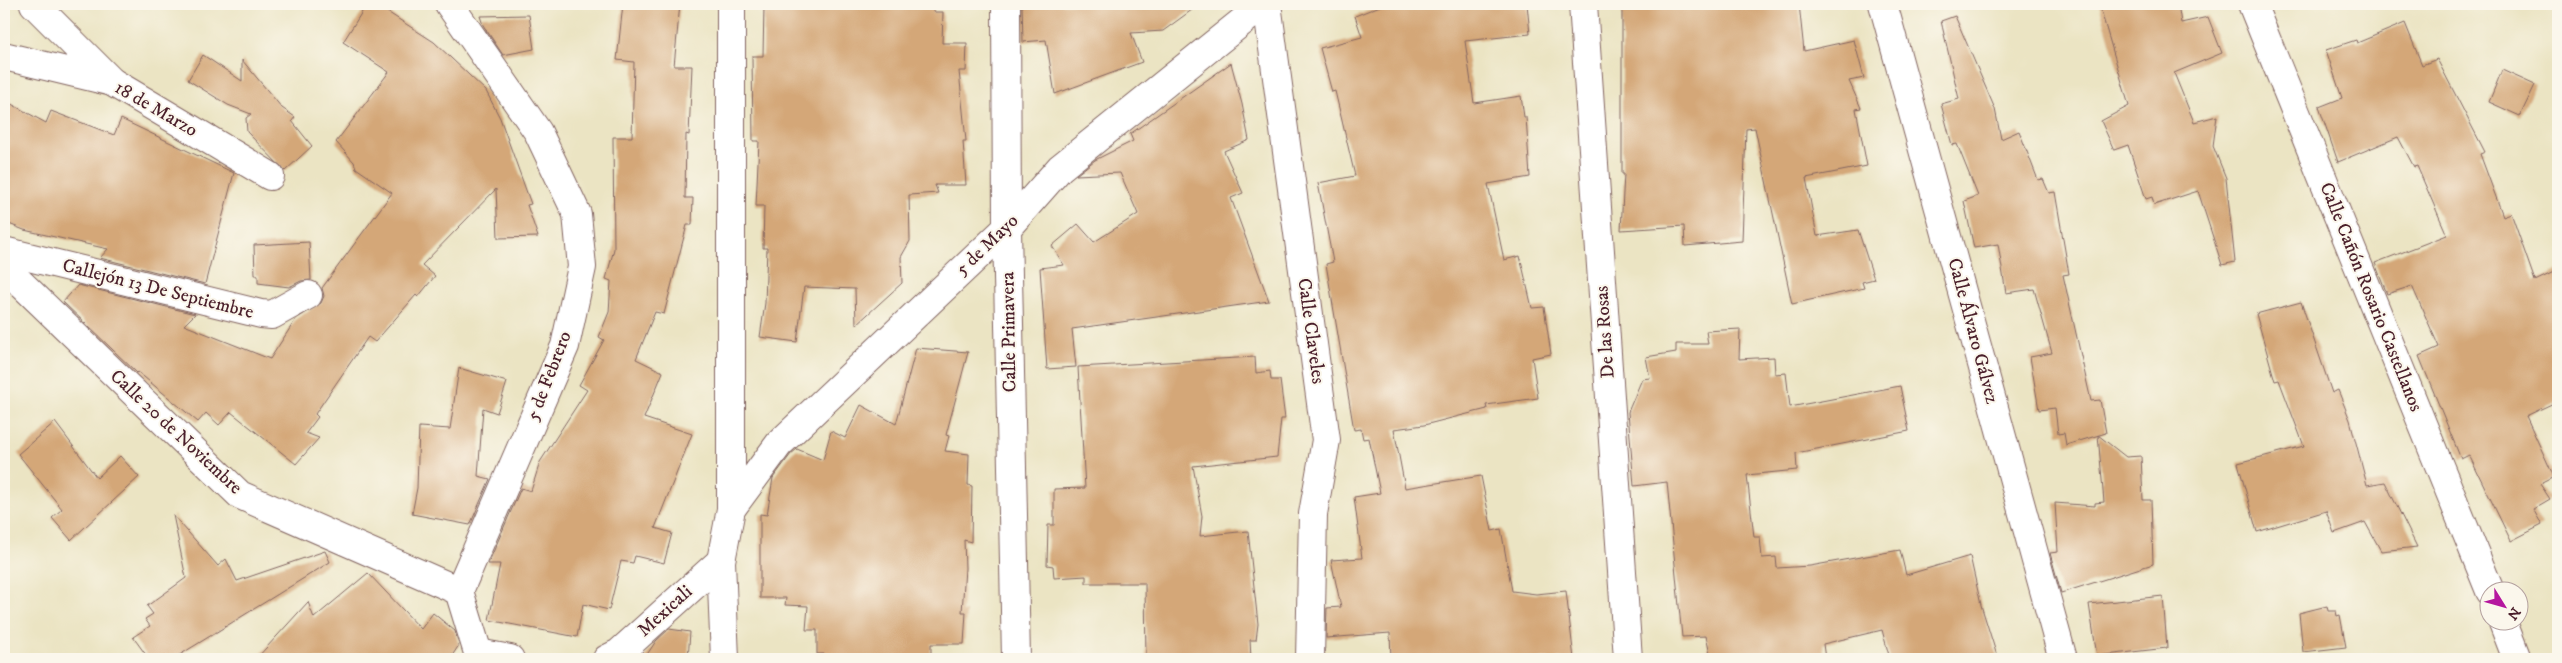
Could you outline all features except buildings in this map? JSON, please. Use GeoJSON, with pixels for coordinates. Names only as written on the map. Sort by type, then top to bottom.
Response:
{"type":"FeatureCollection","features":[{"type":"Feature","properties":{"kind":"street"},"geometry":{"type":"LineString","coordinates":[[34,4],[112,82]]}},
{"type":"Feature","properties":{"kind":"street","name":"5 de Febrero"},"geometry":{"type":"LineString","coordinates":[[449,4],[538,132],[577,214],[582,267],[565,346],[459,591]]}},
{"type":"Feature","properties":{"kind":"street"},"geometry":{"type":"LineString","coordinates":[[725,659],[721,561],[731,509],[731,4]]}},
{"type":"Feature","properties":{"kind":"street","name":"Calle Primavera"},"geometry":{"type":"LineString","coordinates":[[1006,4],[1007,228],[1016,659]]}},
{"type":"Feature","properties":{"kind":"street","name":"5 de Mayo"},"geometry":{"type":"LineString","coordinates":[[731,509],[779,444],[1007,228],[1060,168],[1266,4]]}},
{"type":"Feature","properties":{"kind":"street","name":"Calle Claveles"},"geometry":{"type":"LineString","coordinates":[[1266,4],[1326,440],[1313,514],[1310,659]]}},
{"type":"Feature","properties":{"kind":"street","name":"De las Rosas"},"geometry":{"type":"LineString","coordinates":[[1582,4],[1628,659]]}},
{"type":"Feature","properties":{"kind":"street","name":"Calle Álvaro Gálvez"},"geometry":{"type":"LineString","coordinates":[[1883,4],[2063,659]]}},
{"type":"Feature","properties":{"kind":"street","name":"Calle Cañón Rosario Castellanos"},"geometry":{"type":"LineString","coordinates":[[2252,4],[2486,580]]}},
{"type":"Feature","properties":{"kind":"street","name":"18 de Marzo"},"geometry":{"type":"LineString","coordinates":[[4,56],[112,82],[270,176]]}},
{"type":"Feature","properties":{"kind":"street","name":"Callejón 13 De Septiembre"},"geometry":{"type":"LineString","coordinates":[[4,252],[261,314],[272,314],[308,295]]}},
{"type":"Feature","properties":{"kind":"street","name":"Calle 20 de Noviembre"},"geometry":{"type":"LineString","coordinates":[[4,267],[240,495],[459,591]]}},
{"type":"Feature","properties":{"kind":"street","name":"Mexicali"},"geometry":{"type":"LineString","coordinates":[[607,659],[619,653],[721,561]]}},
{"type":"Feature","properties":{"kind":"street"},"geometry":{"type":"LineString","coordinates":[[459,591],[475,656],[510,659]]}},
{"type":"Feature","properties":{"kind":"street"},"geometry":{"type":"LineString","coordinates":[[2506,630],[2517,659]]}}]}
